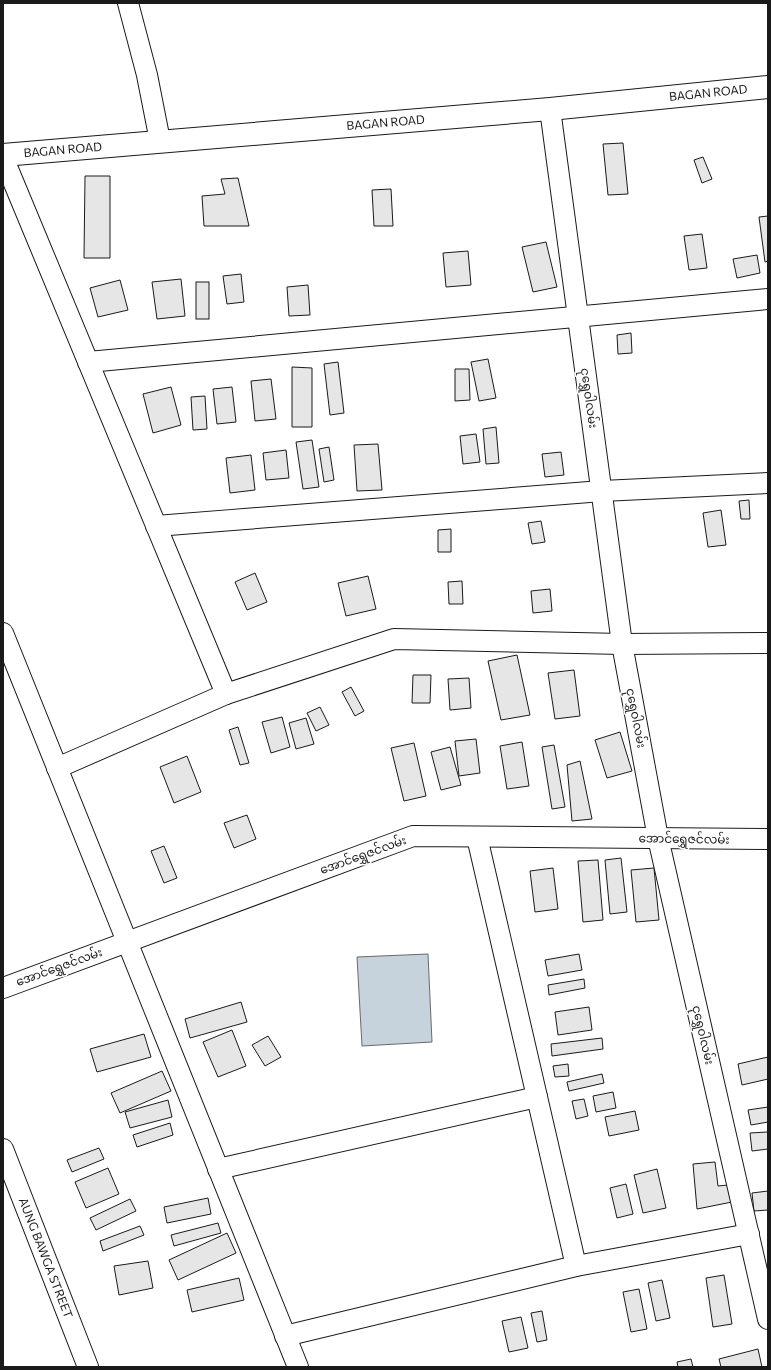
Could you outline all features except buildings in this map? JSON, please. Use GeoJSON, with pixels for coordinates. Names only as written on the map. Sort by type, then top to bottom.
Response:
{"type":"FeatureCollection","features":[{"type":"Feature","properties":{"kind":"street"},"geometry":{"type":"LineString","coordinates":[[128,3],[147,75],[160,141]]}},
{"type":"Feature","properties":{"kind":"street","name":"BAGAN ROAD"},"geometry":{"type":"LineString","coordinates":[[3,156],[160,141],[550,109],[768,88]]}},
{"type":"Feature","properties":{"kind":"street","name":"ငုရွှေဝါလမ်း"},"geometry":{"type":"LineString","coordinates":[[550,109],[622,644],[658,838],[768,1319]]}},
{"type":"Feature","properties":{"kind":"street"},"geometry":{"type":"LineString","coordinates":[[3,156],[226,694]]}},
{"type":"Feature","properties":{"kind":"street"},"geometry":{"type":"LineString","coordinates":[[88,362],[578,318],[768,299]]}},
{"type":"Feature","properties":{"kind":"street"},"geometry":{"type":"LineString","coordinates":[[156,526],[602,492],[768,483]]}},
{"type":"Feature","properties":{"kind":"street"},"geometry":{"type":"LineString","coordinates":[[3,632],[298,1367]]}},
{"type":"Feature","properties":{"kind":"street"},"geometry":{"type":"LineString","coordinates":[[58,768],[226,694],[394,639],[622,644],[768,644]]}},
{"type":"Feature","properties":{"kind":"street","name":"အောင်ရွှေဇင်လမ်း"},"geometry":{"type":"LineString","coordinates":[[3,988],[413,836],[768,839]]}},
{"type":"Feature","properties":{"kind":"street"},"geometry":{"type":"LineString","coordinates":[[477,837],[576,1266]]}},
{"type":"Feature","properties":{"kind":"street"},"geometry":{"type":"LineString","coordinates":[[218,1169],[537,1097]]}},
{"type":"Feature","properties":{"kind":"street","name":"AUNG BAWGA STREET"},"geometry":{"type":"LineString","coordinates":[[3,1149],[88,1367]]}},
{"type":"Feature","properties":{"kind":"street"},"geometry":{"type":"LineString","coordinates":[[285,1336],[576,1266],[748,1234]]}},
{"type":"Feature","properties":{"kind":"shaded area"},"geometry":{"type":"Polygon","coordinates":[[[428,954],[432,1042],[362,1046],[357,957],[428,954]]]}}]}
